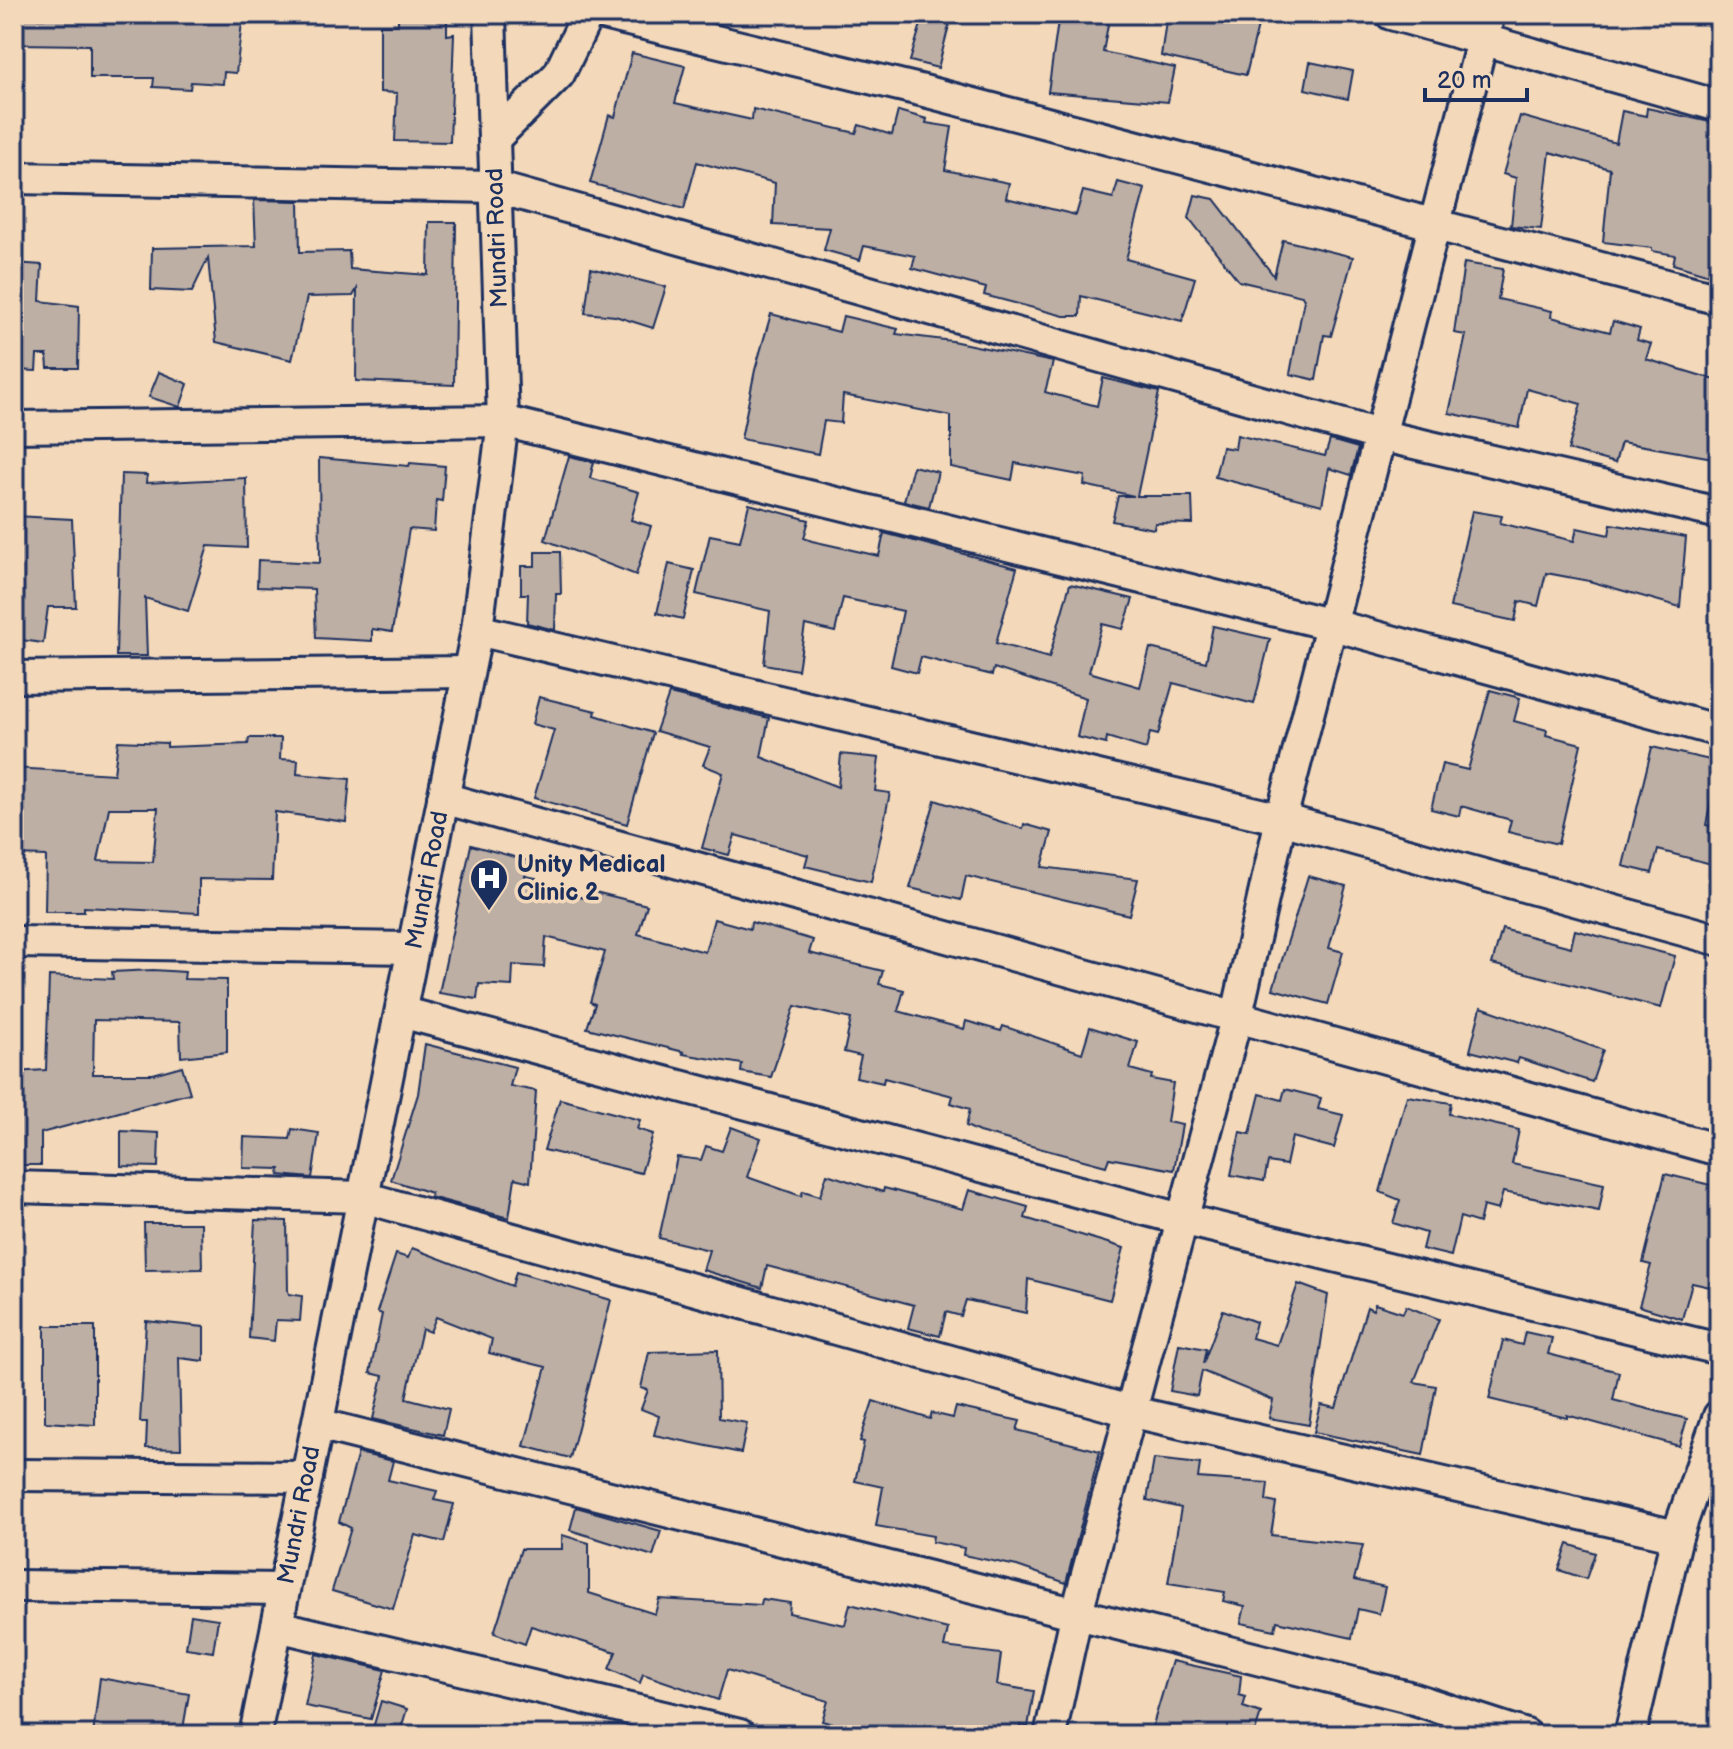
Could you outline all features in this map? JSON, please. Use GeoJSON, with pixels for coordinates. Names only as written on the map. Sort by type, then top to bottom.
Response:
{"type":"FeatureCollection","features":[{"type":"Feature","properties":{"kind":"street","name":"Mundri Road"},"geometry":{"type":"LineString","coordinates":[[255,1735],[477,630],[503,421],[490,14]]}},
{"type":"Feature","properties":{"kind":"street"},"geometry":{"type":"LineString","coordinates":[[494,139],[559,74],[588,14]]}},
{"type":"Feature","properties":{"kind":"street"},"geometry":{"type":"LineString","coordinates":[[603,14],[924,91],[1719,299]]}},
{"type":"Feature","properties":{"kind":"street"},"geometry":{"type":"LineString","coordinates":[[1391,14],[1486,27],[1719,106]]}},
{"type":"Feature","properties":{"kind":"street"},"geometry":{"type":"LineString","coordinates":[[1050,1735],[1077,1612],[1236,1019],[1281,819],[1486,27]]}},
{"type":"Feature","properties":{"kind":"street"},"geometry":{"type":"LineString","coordinates":[[14,178],[495,187],[1379,435],[1719,513]]}},
{"type":"Feature","properties":{"kind":"street"},"geometry":{"type":"LineString","coordinates":[[14,427],[503,421],[1333,625],[1719,731]]}},
{"type":"Feature","properties":{"kind":"street"},"geometry":{"type":"LineString","coordinates":[[477,630],[1281,819],[1719,940]]}},
{"type":"Feature","properties":{"kind":"street"},"geometry":{"type":"LineString","coordinates":[[14,677],[468,672]]}},
{"type":"Feature","properties":{"kind":"street"},"geometry":{"type":"LineString","coordinates":[[443,798],[1719,1150]]}},
{"type":"Feature","properties":{"kind":"street"},"geometry":{"type":"LineString","coordinates":[[14,942],[413,948]]}},
{"type":"Feature","properties":{"kind":"street"},"geometry":{"type":"LineString","coordinates":[[401,1012],[1181,1219],[1719,1349]]}},
{"type":"Feature","properties":{"kind":"street"},"geometry":{"type":"LineString","coordinates":[[14,1187],[363,1197],[1133,1412],[1677,1536]]}},
{"type":"Feature","properties":{"kind":"street"},"geometry":{"type":"LineString","coordinates":[[1630,1735],[1677,1536],[1719,1416]]}},
{"type":"Feature","properties":{"kind":"street"},"geometry":{"type":"LineString","coordinates":[[318,1424],[1405,1696],[1526,1735]]}},
{"type":"Feature","properties":{"kind":"street"},"geometry":{"type":"LineString","coordinates":[[14,1475],[307,1477]]}},
{"type":"Feature","properties":{"kind":"street"},"geometry":{"type":"LineString","coordinates":[[14,1586],[284,1589]]}},
{"type":"Feature","properties":{"kind":"street"},"geometry":{"type":"LineString","coordinates":[[277,1626],[740,1735]]}},
{"type":"Feature","properties":{"kind":"building"},"geometry":{"type":"Polygon","coordinates":[[[51,14],[243,14],[236,73],[224,72],[223,84],[191,82],[190,89],[153,87],[154,78],[90,78],[90,45],[14,44],[14,17],[51,18],[51,14]]]}},
{"type":"Feature","properties":{"kind":"building"},"geometry":{"type":"Polygon","coordinates":[[[412,14],[447,14],[447,35],[454,34],[450,142],[395,141],[397,93],[380,92],[380,25],[398,25],[398,17],[412,17],[412,14]]]}},
{"type":"Feature","properties":{"kind":"building"},"geometry":{"type":"Polygon","coordinates":[[[924,14],[952,14],[938,68],[910,61],[924,14]]]}},
{"type":"Feature","properties":{"kind":"building"},"geometry":{"type":"Polygon","coordinates":[[[1059,14],[1110,14],[1103,52],[1175,68],[1168,102],[1048,92],[1059,14]]]}},
{"type":"Feature","properties":{"kind":"building"},"geometry":{"type":"Polygon","coordinates":[[[1167,14],[1261,14],[1246,75],[1161,56],[1167,14]]]}},
{"type":"Feature","properties":{"kind":"building"},"geometry":{"type":"Polygon","coordinates":[[[632,53],[685,66],[675,103],[752,120],[753,109],[856,133],[859,125],[892,135],[898,111],[927,119],[926,123],[952,127],[945,170],[1009,183],[1006,198],[1076,215],[1083,191],[1113,198],[1118,182],[1145,189],[1126,259],[1195,278],[1182,321],[1081,296],[1080,316],[1064,316],[984,295],[986,288],[912,268],[915,256],[864,246],[860,260],[824,250],[830,228],[773,225],[775,183],[697,162],[684,209],[590,183],[609,115],[615,117],[632,53]]]}},
{"type":"Feature","properties":{"kind":"building"},"geometry":{"type":"Polygon","coordinates":[[[1310,62],[1353,71],[1348,99],[1305,89],[1310,62]]]}},
{"type":"Feature","properties":{"kind":"building"},"geometry":{"type":"Polygon","coordinates":[[[1647,108],[1719,124],[1719,278],[1673,264],[1675,255],[1652,251],[1652,248],[1603,242],[1610,169],[1550,152],[1541,229],[1511,226],[1516,178],[1503,174],[1520,116],[1616,143],[1622,111],[1646,116],[1647,108]]]}},
{"type":"Feature","properties":{"kind":"building"},"geometry":{"type":"Polygon","coordinates":[[[1195,195],[1214,199],[1274,276],[1283,240],[1353,257],[1331,336],[1324,335],[1316,380],[1290,374],[1304,300],[1302,296],[1239,281],[1189,218],[1195,195]]]}},
{"type":"Feature","properties":{"kind":"building"},"geometry":{"type":"Polygon","coordinates":[[[254,200],[299,201],[300,252],[349,251],[350,269],[428,275],[429,222],[456,222],[454,385],[356,381],[357,289],[353,296],[307,297],[292,360],[216,342],[208,258],[192,292],[151,290],[152,248],[256,246],[254,200]]]}},
{"type":"Feature","properties":{"kind":"building"},"geometry":{"type":"Polygon","coordinates":[[[14,263],[42,265],[40,301],[79,306],[78,368],[48,368],[47,355],[37,355],[36,371],[14,370],[14,263]]]}},
{"type":"Feature","properties":{"kind":"building"},"geometry":{"type":"Polygon","coordinates":[[[1464,263],[1503,269],[1498,299],[1552,311],[1551,317],[1610,332],[1613,321],[1640,329],[1637,340],[1651,344],[1646,359],[1719,381],[1719,459],[1621,442],[1615,463],[1568,450],[1581,404],[1527,389],[1519,428],[1449,413],[1466,335],[1454,333],[1464,263]]]}},
{"type":"Feature","properties":{"kind":"building"},"geometry":{"type":"Polygon","coordinates":[[[591,268],[666,287],[653,328],[615,316],[585,313],[591,268]]]}},
{"type":"Feature","properties":{"kind":"building"},"geometry":{"type":"Polygon","coordinates":[[[771,314],[839,332],[843,316],[898,329],[896,334],[952,341],[1053,362],[1045,392],[1097,406],[1103,378],[1159,392],[1137,496],[1192,496],[1193,524],[1155,523],[1154,529],[1112,521],[1118,496],[1134,496],[1084,485],[1085,476],[1015,463],[1012,480],[951,467],[951,416],[843,395],[841,423],[824,421],[818,454],[741,439],[755,370],[771,314]]]}},
{"type":"Feature","properties":{"kind":"building"},"geometry":{"type":"Polygon","coordinates":[[[159,372],[188,384],[180,407],[149,397],[159,372]]]}},
{"type":"Feature","properties":{"kind":"building"},"geometry":{"type":"Polygon","coordinates":[[[1237,435],[1325,456],[1330,440],[1358,448],[1351,475],[1329,468],[1322,505],[1215,477],[1222,447],[1235,449],[1237,435]]]}},
{"type":"Feature","properties":{"kind":"building"},"geometry":{"type":"Polygon","coordinates":[[[569,456],[594,462],[590,478],[639,492],[631,520],[651,526],[636,575],[545,540],[569,456]]]}},
{"type":"Feature","properties":{"kind":"building"},"geometry":{"type":"Polygon","coordinates":[[[319,458],[445,466],[442,501],[436,500],[434,531],[409,529],[392,632],[372,629],[372,641],[316,638],[314,589],[257,587],[258,560],[320,563],[319,458]]]}},
{"type":"Feature","properties":{"kind":"building"},"geometry":{"type":"Polygon","coordinates":[[[913,466],[938,472],[929,507],[904,501],[913,466]]]}},
{"type":"Feature","properties":{"kind":"building"},"geometry":{"type":"Polygon","coordinates":[[[121,474],[147,475],[146,483],[246,478],[247,548],[208,546],[188,611],[145,598],[147,656],[116,656],[121,474]]]}},
{"type":"Feature","properties":{"kind":"building"},"geometry":{"type":"Polygon","coordinates":[[[749,504],[809,520],[804,538],[812,541],[879,556],[884,533],[1017,568],[996,643],[1049,658],[1070,584],[1133,599],[1123,629],[1102,624],[1089,672],[1140,687],[1150,648],[1206,662],[1213,626],[1270,639],[1254,704],[1173,683],[1158,735],[1150,733],[1146,749],[1107,737],[1106,744],[1077,737],[1086,698],[994,668],[992,675],[921,657],[917,673],[891,666],[903,611],[843,598],[835,632],[805,625],[798,670],[764,664],[770,611],[696,594],[710,535],[740,541],[749,504]]]}},
{"type":"Feature","properties":{"kind":"building"},"geometry":{"type":"Polygon","coordinates":[[[1472,511],[1502,516],[1500,523],[1574,541],[1577,528],[1609,535],[1611,524],[1686,537],[1680,607],[1589,581],[1546,573],[1538,606],[1519,601],[1515,621],[1450,607],[1472,511]]]}},
{"type":"Feature","properties":{"kind":"building"},"geometry":{"type":"Polygon","coordinates":[[[15,516],[72,519],[76,607],[48,607],[43,643],[14,639],[19,582],[14,582],[15,516]]]}},
{"type":"Feature","properties":{"kind":"building"},"geometry":{"type":"Polygon","coordinates":[[[535,552],[560,552],[561,594],[556,594],[555,630],[527,623],[528,594],[521,594],[521,566],[535,566],[535,552]]]}},
{"type":"Feature","properties":{"kind":"building"},"geometry":{"type":"Polygon","coordinates":[[[669,564],[694,570],[683,619],[657,613],[669,564]]]}},
{"type":"Feature","properties":{"kind":"building"},"geometry":{"type":"Polygon","coordinates":[[[1490,690],[1520,698],[1514,721],[1547,730],[1546,735],[1581,744],[1558,844],[1508,832],[1511,820],[1461,806],[1459,816],[1431,809],[1442,764],[1468,770],[1490,690]]]}},
{"type":"Feature","properties":{"kind":"building"},"geometry":{"type":"Polygon","coordinates":[[[669,694],[769,718],[761,757],[838,787],[841,754],[879,758],[875,791],[890,793],[871,882],[805,866],[808,855],[735,835],[729,855],[702,848],[723,773],[703,765],[710,747],[656,731],[669,694]]]}},
{"type":"Feature","properties":{"kind":"building"},"geometry":{"type":"Polygon","coordinates":[[[539,697],[596,711],[595,715],[653,733],[627,824],[534,798],[554,730],[532,724],[539,697]]]}},
{"type":"Feature","properties":{"kind":"building"},"geometry":{"type":"Polygon","coordinates":[[[249,738],[281,738],[280,759],[298,760],[297,774],[350,779],[346,822],[275,812],[272,880],[199,879],[199,913],[84,907],[84,912],[45,912],[46,856],[14,855],[14,768],[114,774],[118,741],[167,743],[167,747],[248,744],[249,738]],[[109,808],[98,861],[153,862],[158,808],[109,808]]]}},
{"type":"Feature","properties":{"kind":"building"},"geometry":{"type":"Polygon","coordinates":[[[1652,747],[1719,762],[1706,825],[1719,828],[1719,866],[1658,850],[1652,873],[1623,866],[1652,747]]]}},
{"type":"Feature","properties":{"kind":"building"},"geometry":{"type":"Polygon","coordinates":[[[935,800],[1023,829],[1024,824],[1052,832],[1042,867],[1138,879],[1129,915],[966,876],[961,900],[910,888],[935,800]]]}},
{"type":"Feature","properties":{"kind":"building"},"geometry":{"type":"Polygon","coordinates":[[[471,845],[529,861],[525,876],[536,878],[534,885],[584,898],[587,890],[647,905],[638,934],[705,952],[714,919],[750,929],[751,922],[813,940],[809,953],[883,971],[879,984],[904,990],[898,1011],[964,1029],[966,1021],[1001,1031],[1003,1026],[1082,1053],[1090,1027],[1138,1042],[1130,1069],[1152,1075],[1151,1079],[1173,1083],[1167,1122],[1182,1125],[1174,1170],[1109,1158],[1106,1166],[979,1132],[966,1126],[970,1109],[951,1103],[953,1096],[884,1078],[883,1083],[856,1077],[861,1056],[844,1052],[851,1019],[795,1006],[771,1077],[741,1072],[742,1064],[683,1054],[587,1028],[595,1004],[590,1002],[605,952],[546,937],[544,967],[513,965],[512,986],[479,984],[477,999],[439,993],[471,845]]]}},
{"type":"Feature","properties":{"kind":"building"},"geometry":{"type":"Polygon","coordinates":[[[1308,876],[1346,886],[1329,948],[1343,952],[1328,1004],[1273,989],[1308,876]]]}},
{"type":"Feature","properties":{"kind":"building"},"geometry":{"type":"Polygon","coordinates":[[[1502,929],[1571,947],[1575,930],[1675,956],[1661,1008],[1492,964],[1502,929]]]}},
{"type":"Feature","properties":{"kind":"building"},"geometry":{"type":"Polygon","coordinates":[[[112,972],[185,972],[184,979],[227,980],[227,1052],[181,1057],[180,1022],[94,1020],[93,1074],[153,1074],[182,1066],[190,1093],[41,1133],[41,1165],[14,1165],[14,1072],[46,1070],[49,976],[113,979],[112,972]]]}},
{"type":"Feature","properties":{"kind":"building"},"geometry":{"type":"Polygon","coordinates":[[[1481,1007],[1603,1050],[1592,1082],[1519,1058],[1517,1063],[1470,1051],[1481,1007]]]}},
{"type":"Feature","properties":{"kind":"building"},"geometry":{"type":"Polygon","coordinates":[[[425,1044],[515,1067],[510,1086],[536,1091],[530,1182],[515,1178],[509,1218],[430,1197],[431,1193],[391,1180],[418,1094],[425,1044]]]}},
{"type":"Feature","properties":{"kind":"building"},"geometry":{"type":"Polygon","coordinates":[[[1285,1089],[1321,1098],[1318,1109],[1343,1115],[1334,1148],[1292,1137],[1286,1165],[1268,1162],[1264,1181],[1231,1175],[1240,1132],[1250,1134],[1260,1094],[1282,1100],[1285,1089]]]}},
{"type":"Feature","properties":{"kind":"building"},"geometry":{"type":"Polygon","coordinates":[[[1407,1096],[1451,1103],[1449,1114],[1519,1130],[1512,1164],[1604,1184],[1599,1211],[1503,1192],[1498,1210],[1483,1206],[1479,1223],[1460,1217],[1451,1256],[1422,1249],[1426,1233],[1393,1223],[1400,1200],[1380,1192],[1407,1096]]]}},
{"type":"Feature","properties":{"kind":"building"},"geometry":{"type":"Polygon","coordinates":[[[560,1099],[640,1120],[637,1129],[653,1134],[641,1173],[544,1150],[560,1099]]]}},
{"type":"Feature","properties":{"kind":"building"},"geometry":{"type":"Polygon","coordinates":[[[731,1127],[761,1138],[747,1177],[801,1196],[803,1191],[820,1196],[827,1174],[883,1192],[884,1188],[963,1209],[969,1190],[1028,1207],[1025,1218],[1124,1248],[1110,1300],[1028,1279],[1026,1313],[966,1300],[961,1316],[946,1312],[940,1336],[908,1328],[914,1305],[767,1266],[762,1288],[703,1270],[709,1250],[659,1238],[677,1157],[701,1160],[706,1146],[722,1151],[731,1127]]]}},
{"type":"Feature","properties":{"kind":"building"},"geometry":{"type":"Polygon","coordinates":[[[292,1129],[319,1133],[312,1178],[279,1175],[280,1169],[243,1168],[244,1137],[290,1139],[292,1129]]]}},
{"type":"Feature","properties":{"kind":"building"},"geometry":{"type":"Polygon","coordinates":[[[121,1131],[159,1133],[158,1167],[121,1166],[121,1131]]]}},
{"type":"Feature","properties":{"kind":"building"},"geometry":{"type":"Polygon","coordinates":[[[1665,1174],[1719,1187],[1719,1289],[1692,1283],[1682,1319],[1639,1306],[1651,1265],[1643,1263],[1665,1174]]]}},
{"type":"Feature","properties":{"kind":"building"},"geometry":{"type":"Polygon","coordinates":[[[255,1220],[287,1221],[288,1291],[289,1294],[302,1296],[300,1321],[276,1320],[274,1341],[249,1338],[255,1220]]]}},
{"type":"Feature","properties":{"kind":"building"},"geometry":{"type":"Polygon","coordinates":[[[144,1223],[201,1223],[202,1269],[145,1270],[144,1223]]]}},
{"type":"Feature","properties":{"kind":"building"},"geometry":{"type":"Polygon","coordinates":[[[412,1248],[512,1286],[516,1272],[611,1300],[570,1458],[524,1446],[546,1367],[489,1353],[492,1339],[436,1317],[430,1332],[422,1329],[406,1398],[449,1409],[443,1435],[373,1419],[383,1376],[370,1373],[382,1314],[377,1312],[396,1254],[408,1258],[412,1248]]]}},
{"type":"Feature","properties":{"kind":"building"},"geometry":{"type":"Polygon","coordinates":[[[1298,1284],[1328,1295],[1309,1425],[1269,1418],[1273,1400],[1202,1371],[1197,1396],[1170,1391],[1179,1344],[1206,1349],[1203,1364],[1223,1310],[1256,1322],[1252,1338],[1277,1345],[1298,1284]]]}},
{"type":"Feature","properties":{"kind":"building"},"geometry":{"type":"Polygon","coordinates":[[[1375,1304],[1403,1313],[1406,1306],[1439,1319],[1414,1382],[1436,1386],[1423,1455],[1314,1432],[1321,1405],[1336,1408],[1367,1307],[1373,1310],[1375,1304]]]}},
{"type":"Feature","properties":{"kind":"building"},"geometry":{"type":"Polygon","coordinates":[[[146,1321],[204,1327],[204,1361],[179,1358],[181,1449],[146,1448],[147,1422],[140,1422],[146,1321]]]}},
{"type":"Feature","properties":{"kind":"building"},"geometry":{"type":"Polygon","coordinates":[[[45,1326],[95,1326],[95,1425],[45,1422],[45,1326]]]}},
{"type":"Feature","properties":{"kind":"building"},"geometry":{"type":"Polygon","coordinates":[[[1525,1332],[1552,1338],[1548,1354],[1619,1372],[1613,1400],[1687,1419],[1679,1446],[1567,1415],[1567,1418],[1489,1399],[1503,1340],[1522,1345],[1525,1332]]]}},
{"type":"Feature","properties":{"kind":"building"},"geometry":{"type":"Polygon","coordinates":[[[718,1350],[719,1418],[747,1423],[741,1453],[654,1435],[659,1416],[641,1409],[648,1390],[641,1388],[649,1352],[718,1350]]]}},
{"type":"Feature","properties":{"kind":"building"},"geometry":{"type":"Polygon","coordinates":[[[873,1401],[930,1419],[932,1413],[953,1418],[956,1407],[1020,1421],[1017,1430],[1100,1451],[1066,1583],[1017,1566],[963,1555],[964,1548],[932,1542],[933,1536],[876,1526],[883,1487],[855,1481],[864,1442],[860,1441],[873,1401]]]}},
{"type":"Feature","properties":{"kind":"building"},"geometry":{"type":"Polygon","coordinates":[[[358,1453],[393,1461],[388,1480],[437,1491],[434,1500],[454,1504],[444,1542],[415,1535],[393,1609],[332,1591],[351,1528],[339,1522],[358,1453]]]}},
{"type":"Feature","properties":{"kind":"building"},"geometry":{"type":"Polygon","coordinates":[[[1154,1459],[1200,1464],[1198,1478],[1268,1483],[1266,1501],[1276,1503],[1271,1535],[1363,1545],[1354,1580],[1385,1587],[1379,1614],[1358,1609],[1352,1638],[1277,1621],[1275,1630],[1241,1623],[1245,1606],[1223,1601],[1225,1592],[1168,1583],[1181,1508],[1147,1500],[1154,1459]]]}},
{"type":"Feature","properties":{"kind":"building"},"geometry":{"type":"Polygon","coordinates":[[[576,1507],[661,1531],[653,1556],[570,1530],[576,1507]]]}},
{"type":"Feature","properties":{"kind":"building"},"geometry":{"type":"Polygon","coordinates":[[[562,1535],[589,1543],[589,1593],[655,1614],[659,1599],[761,1605],[762,1599],[790,1603],[789,1613],[845,1625],[850,1604],[948,1629],[944,1647],[1001,1654],[997,1685],[1034,1691],[1028,1727],[1020,1725],[1019,1735],[874,1735],[822,1721],[828,1701],[727,1670],[718,1700],[643,1674],[640,1683],[609,1669],[616,1652],[531,1626],[525,1644],[494,1633],[521,1549],[562,1549],[562,1535]]]}},
{"type":"Feature","properties":{"kind":"building"},"geometry":{"type":"Polygon","coordinates":[[[1568,1544],[1595,1553],[1586,1579],[1559,1570],[1568,1544]]]}},
{"type":"Feature","properties":{"kind":"building"},"geometry":{"type":"Polygon","coordinates":[[[191,1615],[218,1619],[213,1652],[186,1648],[191,1615]]]}},
{"type":"Feature","properties":{"kind":"building"},"geometry":{"type":"Polygon","coordinates":[[[316,1654],[385,1670],[371,1719],[305,1706],[316,1654]]]}},
{"type":"Feature","properties":{"kind":"building"},"geometry":{"type":"Polygon","coordinates":[[[1172,1661],[1241,1676],[1239,1695],[1246,1697],[1243,1707],[1261,1713],[1254,1735],[1150,1735],[1172,1661]]]}},
{"type":"Feature","properties":{"kind":"building"},"geometry":{"type":"Polygon","coordinates":[[[100,1678],[189,1694],[182,1735],[93,1735],[100,1678]]]}},
{"type":"Feature","properties":{"kind":"building"},"geometry":{"type":"Polygon","coordinates":[[[381,1701],[407,1709],[399,1735],[373,1728],[381,1701]]]}},
{"type":"Feature","properties":{"kind":"place","name":"Unity Medical Clinic 2"},"geometry":{"type":"Point","coordinates":[489,912]}}]}
